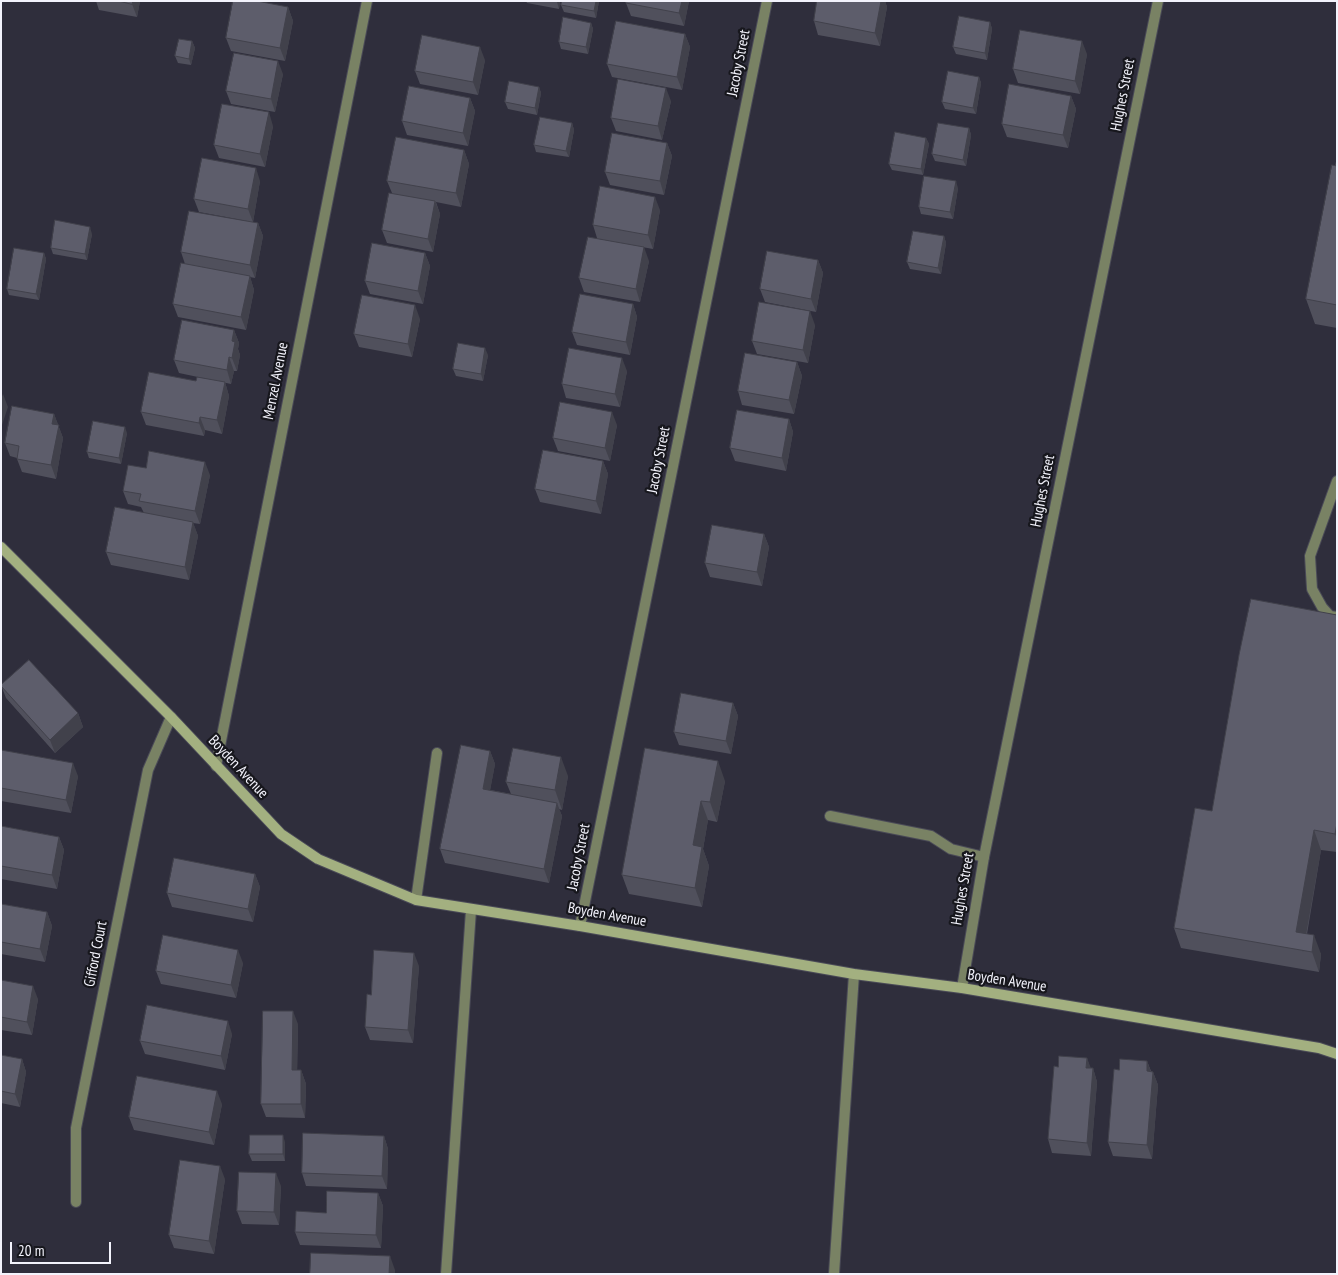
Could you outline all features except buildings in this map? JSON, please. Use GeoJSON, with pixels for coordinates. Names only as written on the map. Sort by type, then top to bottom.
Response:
{"type":"FeatureCollection","features":[{"type":"Feature","properties":{"kind":"street","name":"Menzel Avenue"},"geometry":{"type":"LineString","coordinates":[[216,766],[367,1]]}},
{"type":"Feature","properties":{"kind":"street","name":"Jacoby Street"},"geometry":{"type":"LineString","coordinates":[[580,926],[767,1]]}},
{"type":"Feature","properties":{"kind":"street","name":"Hughes Street"},"geometry":{"type":"LineString","coordinates":[[962,988],[984,857],[1158,1]]}},
{"type":"Feature","properties":{"kind":"street"},"geometry":{"type":"LineString","coordinates":[[1337,481],[1310,556],[1312,589],[1322,607],[1330,616],[1337,618]]}},
{"type":"Feature","properties":{"kind":"street","name":"Boyden Avenue"},"geometry":{"type":"LineString","coordinates":[[1,547],[171,717],[281,834],[318,859],[416,900],[580,926],[854,974],[962,988],[1319,1048],[1337,1054]]}},
{"type":"Feature","properties":{"kind":"street","name":"Gifford Court"},"geometry":{"type":"LineString","coordinates":[[76,1202],[76,1128],[148,770],[171,717]]}},
{"type":"Feature","properties":{"kind":"street"},"geometry":{"type":"LineString","coordinates":[[416,900],[437,753]]}},
{"type":"Feature","properties":{"kind":"street"},"geometry":{"type":"LineString","coordinates":[[830,816],[930,836],[951,849],[984,857]]}},
{"type":"Feature","properties":{"kind":"street"},"geometry":{"type":"LineString","coordinates":[[446,1274],[471,910]]}},
{"type":"Feature","properties":{"kind":"street"},"geometry":{"type":"LineString","coordinates":[[834,1274],[854,974]]}}]}
